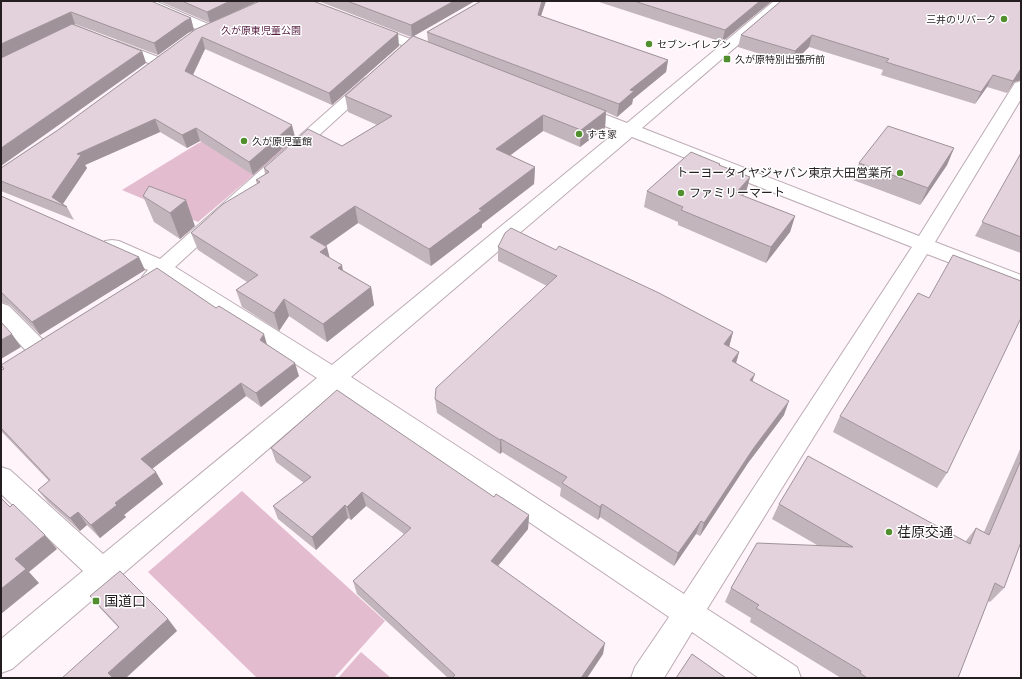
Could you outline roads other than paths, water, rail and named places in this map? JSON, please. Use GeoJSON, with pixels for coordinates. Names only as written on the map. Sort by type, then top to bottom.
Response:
{"type":"FeatureCollection","features":[{"type":"Feature","properties":{"kind":"street"},"geometry":{"type":"LineString","coordinates":[[144,1],[210,30]]}},
{"type":"Feature","properties":{"kind":"street"},"geometry":{"type":"LineString","coordinates":[[1,658],[333,377],[782,1]]}},
{"type":"Feature","properties":{"kind":"street"},"geometry":{"type":"LineString","coordinates":[[356,22],[448,58]]}},
{"type":"Feature","properties":{"kind":"street"},"geometry":{"type":"LineString","coordinates":[[194,37],[224,24]]}},
{"type":"Feature","properties":{"kind":"street"},"geometry":{"type":"LineString","coordinates":[[398,55],[429,35]]}},
{"type":"Feature","properties":{"kind":"street"},"geometry":{"type":"LineString","coordinates":[[104,40],[166,59],[148,72]]}},
{"type":"Feature","properties":{"kind":"street"},"geometry":{"type":"LineString","coordinates":[[139,286],[152,278],[381,71]]}},
{"type":"Feature","properties":{"kind":"street"},"geometry":{"type":"LineString","coordinates":[[646,678],[924,245],[1021,86]]}},
{"type":"Feature","properties":{"kind":"street"},"geometry":{"type":"LineString","coordinates":[[564,104],[1021,283]]}},
{"type":"Feature","properties":{"kind":"street"},"geometry":{"type":"LineString","coordinates":[[92,237],[162,268],[333,377],[786,678]]}},
{"type":"Feature","properties":{"kind":"street"},"geometry":{"type":"LineString","coordinates":[[1,311],[39,349]]}},
{"type":"Feature","properties":{"kind":"street"},"geometry":{"type":"LineString","coordinates":[[1,478],[102,572]]}},
{"type":"Feature","properties":{"kind":"place","name":"三井のリパーク"},"geometry":{"type":"Point","coordinates":[1004,19]}},
{"type":"Feature","properties":{"kind":"place","name":"セブン-イレブン"},"geometry":{"type":"Point","coordinates":[649,44]}},
{"type":"Feature","properties":{"kind":"place","name":"久が原特別出張所前"},"geometry":{"type":"Point","coordinates":[727,59]}},
{"type":"Feature","properties":{"kind":"place","name":"すき家"},"geometry":{"type":"Point","coordinates":[579,134]}},
{"type":"Feature","properties":{"kind":"place","name":"久が原児童館"},"geometry":{"type":"Point","coordinates":[244,141]}},
{"type":"Feature","properties":{"kind":"place","name":"トーヨータイヤジャパン東京大田営業所"},"geometry":{"type":"Point","coordinates":[900,173]}},
{"type":"Feature","properties":{"kind":"place","name":"ファミリーマート"},"geometry":{"type":"Point","coordinates":[681,193]}},
{"type":"Feature","properties":{"kind":"place","name":"荏原交通"},"geometry":{"type":"Point","coordinates":[889,532]}},
{"type":"Feature","properties":{"kind":"place","name":"国道口"},"geometry":{"type":"Point","coordinates":[96,601]}},
{"type":"Feature","properties":{"kind":"park label","name":"久が原東児童公園"},"geometry":{"type":"Point","coordinates":[261,30]}}]}
